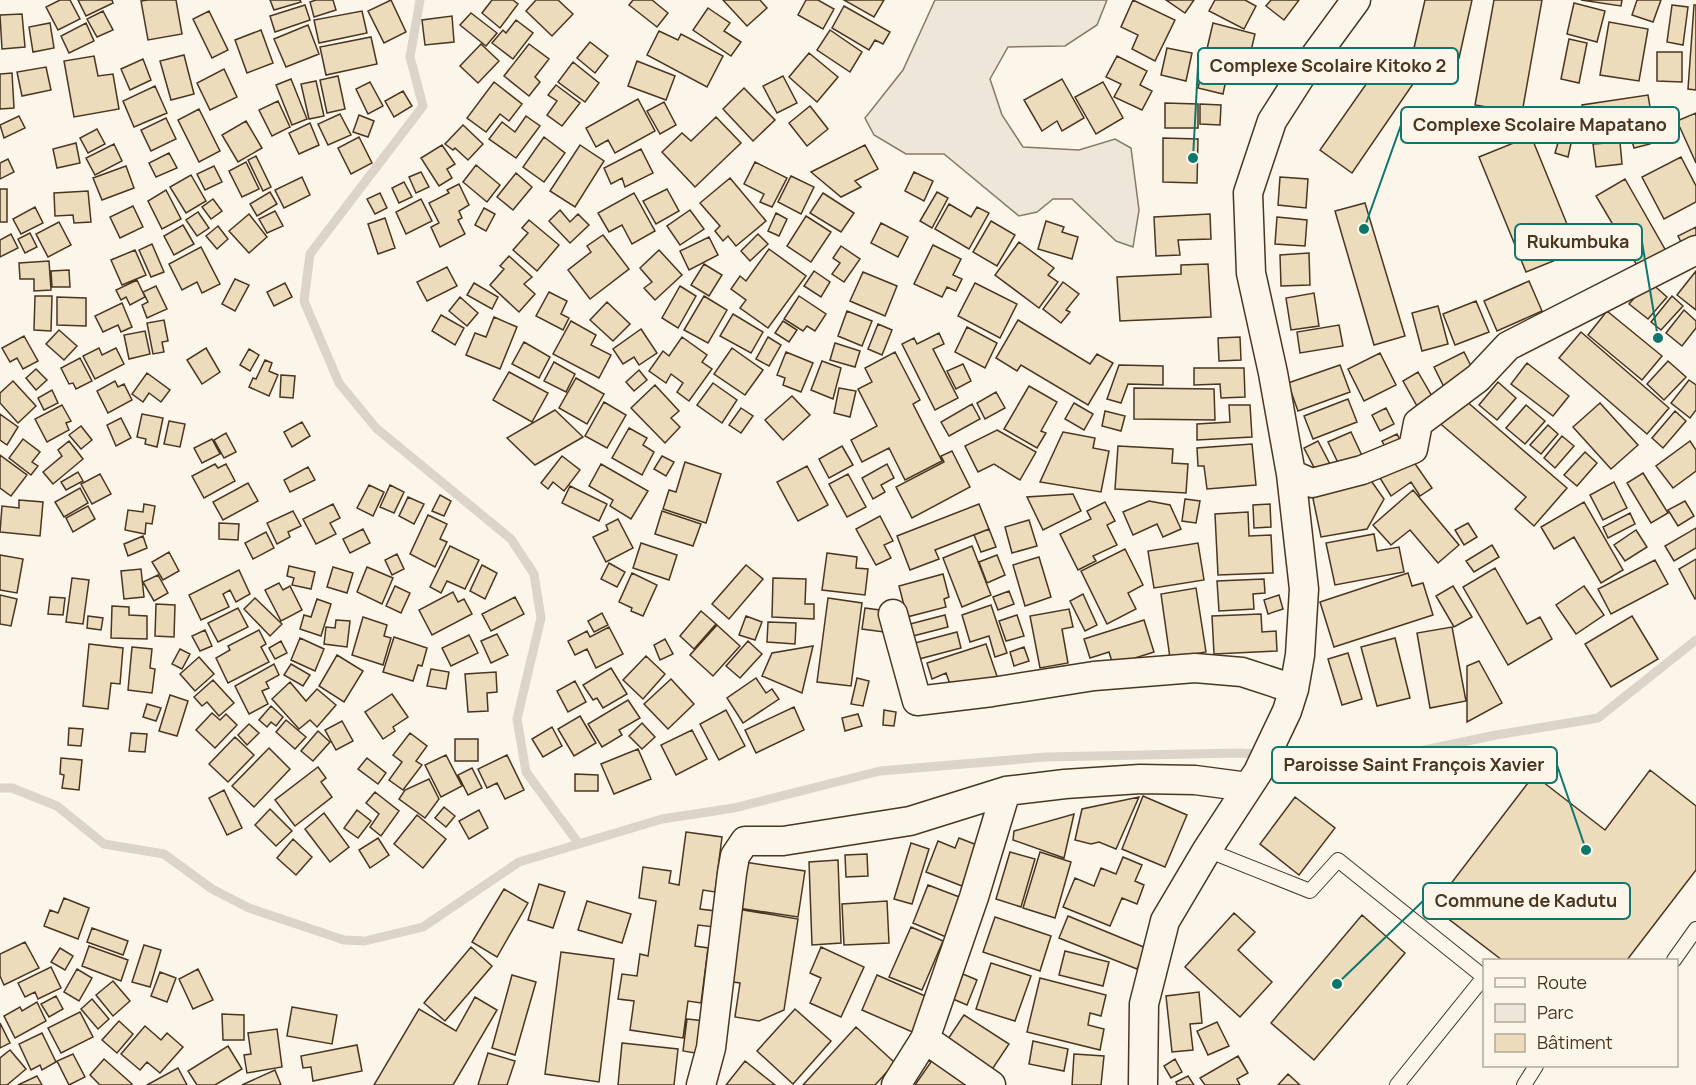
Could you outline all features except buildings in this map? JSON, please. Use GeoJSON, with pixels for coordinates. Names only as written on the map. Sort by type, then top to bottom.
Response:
{"type":"FeatureCollection","features":[{"type":"Feature","properties":{"kind":"street"},"geometry":{"type":"LineString","coordinates":[[1146,1083],[1144,1004],[1165,921],[1253,779],[1291,700],[1300,655],[1304,589],[1291,474],[1273,373],[1251,273],[1248,193],[1272,121],[1335,26],[1356,0]]}},
{"type":"Feature","properties":{"kind":"street"},"geometry":{"type":"LineString","coordinates":[[1291,474],[1312,483],[1362,470],[1413,449],[1418,423],[1478,378],[1508,346],[1696,250]]}},
{"type":"Feature","properties":{"kind":"street"},"geometry":{"type":"LineString","coordinates":[[893,614],[917,701],[1094,676],[1195,668],[1242,672],[1291,700]]}},
{"type":"Feature","properties":{"kind":"street"},"geometry":{"type":"LineString","coordinates":[[701,1085],[711,1048],[735,856],[745,841],[783,841],[910,821],[1006,791],[1140,779],[1253,779]]}},
{"type":"Feature","properties":{"kind":"street"},"geometry":{"type":"LineString","coordinates":[[896,1085],[925,1039],[974,897],[1006,791]]}},
{"type":"Feature","properties":{"kind":"street"},"geometry":{"type":"LineString","coordinates":[[925,1039],[991,1085]]}},
{"type":"Feature","properties":{"kind":"lane"},"geometry":{"type":"LineString","coordinates":[[1207,850],[1310,891],[1338,860],[1483,976]]}},
{"type":"Feature","properties":{"kind":"lane"},"geometry":{"type":"LineString","coordinates":[[1675,959],[1696,929]]}},
{"type":"Feature","properties":{"kind":"lane"},"geometry":{"type":"LineString","coordinates":[[1397,1085],[1483,978]]}},
{"type":"Feature","properties":{"kind":"lane"},"geometry":{"type":"LineString","coordinates":[[1524,1085],[1535,1067]]}},
{"type":"Feature","properties":{"kind":"green space"},"geometry":{"type":"Polygon","coordinates":[[[935,0],[1107,0],[1097,25],[1065,46],[1008,47],[990,79],[1002,115],[1023,147],[1079,150],[1115,139],[1131,148],[1139,210],[1133,247],[1116,241],[1072,199],[1053,199],[1037,212],[1019,216],[944,154],[906,154],[874,135],[865,118],[903,70],[935,0]]]}},
{"type":"Feature","properties":{"kind":"waterway"},"geometry":{"type":"LineString","coordinates":[[420,0],[410,57],[423,106],[310,254],[304,301],[339,383],[376,428],[511,539],[534,574],[541,618],[517,719],[526,772],[579,844]]}},
{"type":"Feature","properties":{"kind":"waterway"},"geometry":{"type":"LineString","coordinates":[[0,788],[12,788],[57,806],[104,844],[164,854],[212,889],[249,908],[344,940],[365,941],[423,927],[519,862],[662,819],[734,808],[880,771],[1046,757],[1239,753],[1344,758],[1396,756],[1496,735],[1598,718],[1696,640]]}},
{"type":"Feature","properties":{"kind":"place","name":"Complexe Scolaire Kitoko 2"},"geometry":{"type":"Point","coordinates":[1193,158]}},
{"type":"Feature","properties":{"kind":"place","name":"Complexe Scolaire Mapatano"},"geometry":{"type":"Point","coordinates":[1364,229]}},
{"type":"Feature","properties":{"kind":"place","name":"Rukumbuka"},"geometry":{"type":"Point","coordinates":[1658,338]}},
{"type":"Feature","properties":{"kind":"place","name":"Paroisse Saint François Xavier"},"geometry":{"type":"Point","coordinates":[1586,850]}},
{"type":"Feature","properties":{"kind":"place","name":"Commune de Kadutu"},"geometry":{"type":"Point","coordinates":[1337,984]}}]}
